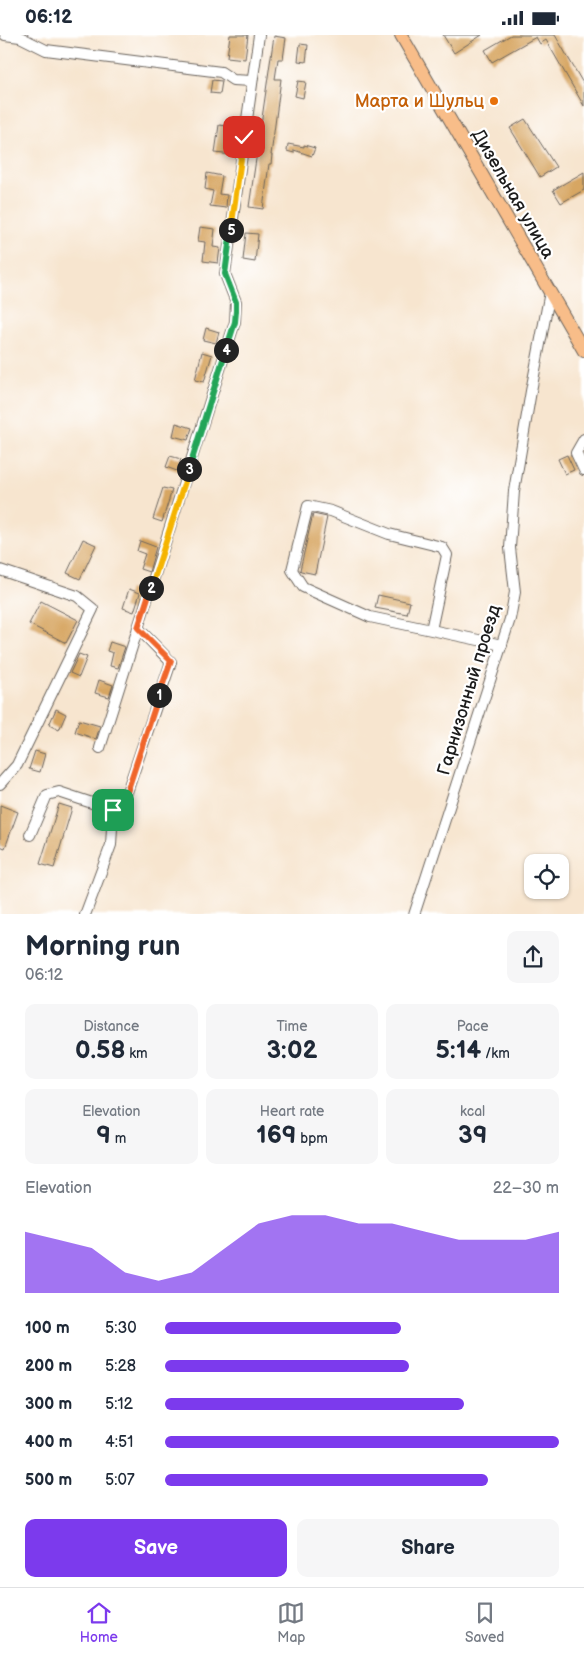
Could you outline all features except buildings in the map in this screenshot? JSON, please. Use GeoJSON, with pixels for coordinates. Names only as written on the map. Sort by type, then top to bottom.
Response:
{"type":"FeatureCollection","features":[{"type":"Feature","properties":{"kind":"main road","name":"Дизельная улица"},"geometry":{"type":"LineString","coordinates":[[401,35],[584,351]]}},
{"type":"Feature","properties":{"kind":"street"},"geometry":{"type":"LineString","coordinates":[[5,35],[20,37],[46,50],[221,72],[233,80],[252,81]]}},
{"type":"Feature","properties":{"kind":"street"},"geometry":{"type":"LineString","coordinates":[[100,748],[235,322],[236,302],[225,274],[259,35]]}},
{"type":"Feature","properties":{"kind":"street","name":"Гарнизонный проезд"},"geometry":{"type":"LineString","coordinates":[[414,914],[510,619],[515,592],[510,548],[514,491],[550,292]]}},
{"type":"Feature","properties":{"kind":"street"},"geometry":{"type":"LineString","coordinates":[[584,439],[576,453],[584,470]]}},
{"type":"Feature","properties":{"kind":"street"},"geometry":{"type":"LineString","coordinates":[[431,630],[447,555],[442,547],[389,534],[331,511],[308,506],[292,571],[303,587],[370,617],[431,630],[502,645]]}},
{"type":"Feature","properties":{"kind":"street"},"geometry":{"type":"LineString","coordinates":[[0,784],[17,765],[93,609],[77,596],[1,573]]}},
{"type":"Feature","properties":{"kind":"street"},"geometry":{"type":"LineString","coordinates":[[85,914],[111,845],[113,810],[127,792],[171,661],[138,628]]}},
{"type":"Feature","properties":{"kind":"street"},"geometry":{"type":"LineString","coordinates":[[30,835],[47,795],[59,792],[113,810]]}},
{"type":"Feature","properties":{"kind":"place","name":"Марта и Шульц"},"geometry":{"type":"Point","coordinates":[494,101]}},
{"type":"Feature","properties":{"kind":"route"},"geometry":{"type":"LineString","coordinates":[[113,810],[127,792],[171,661],[138,628],[235,322],[236,302],[225,274],[244,137]]}}]}
